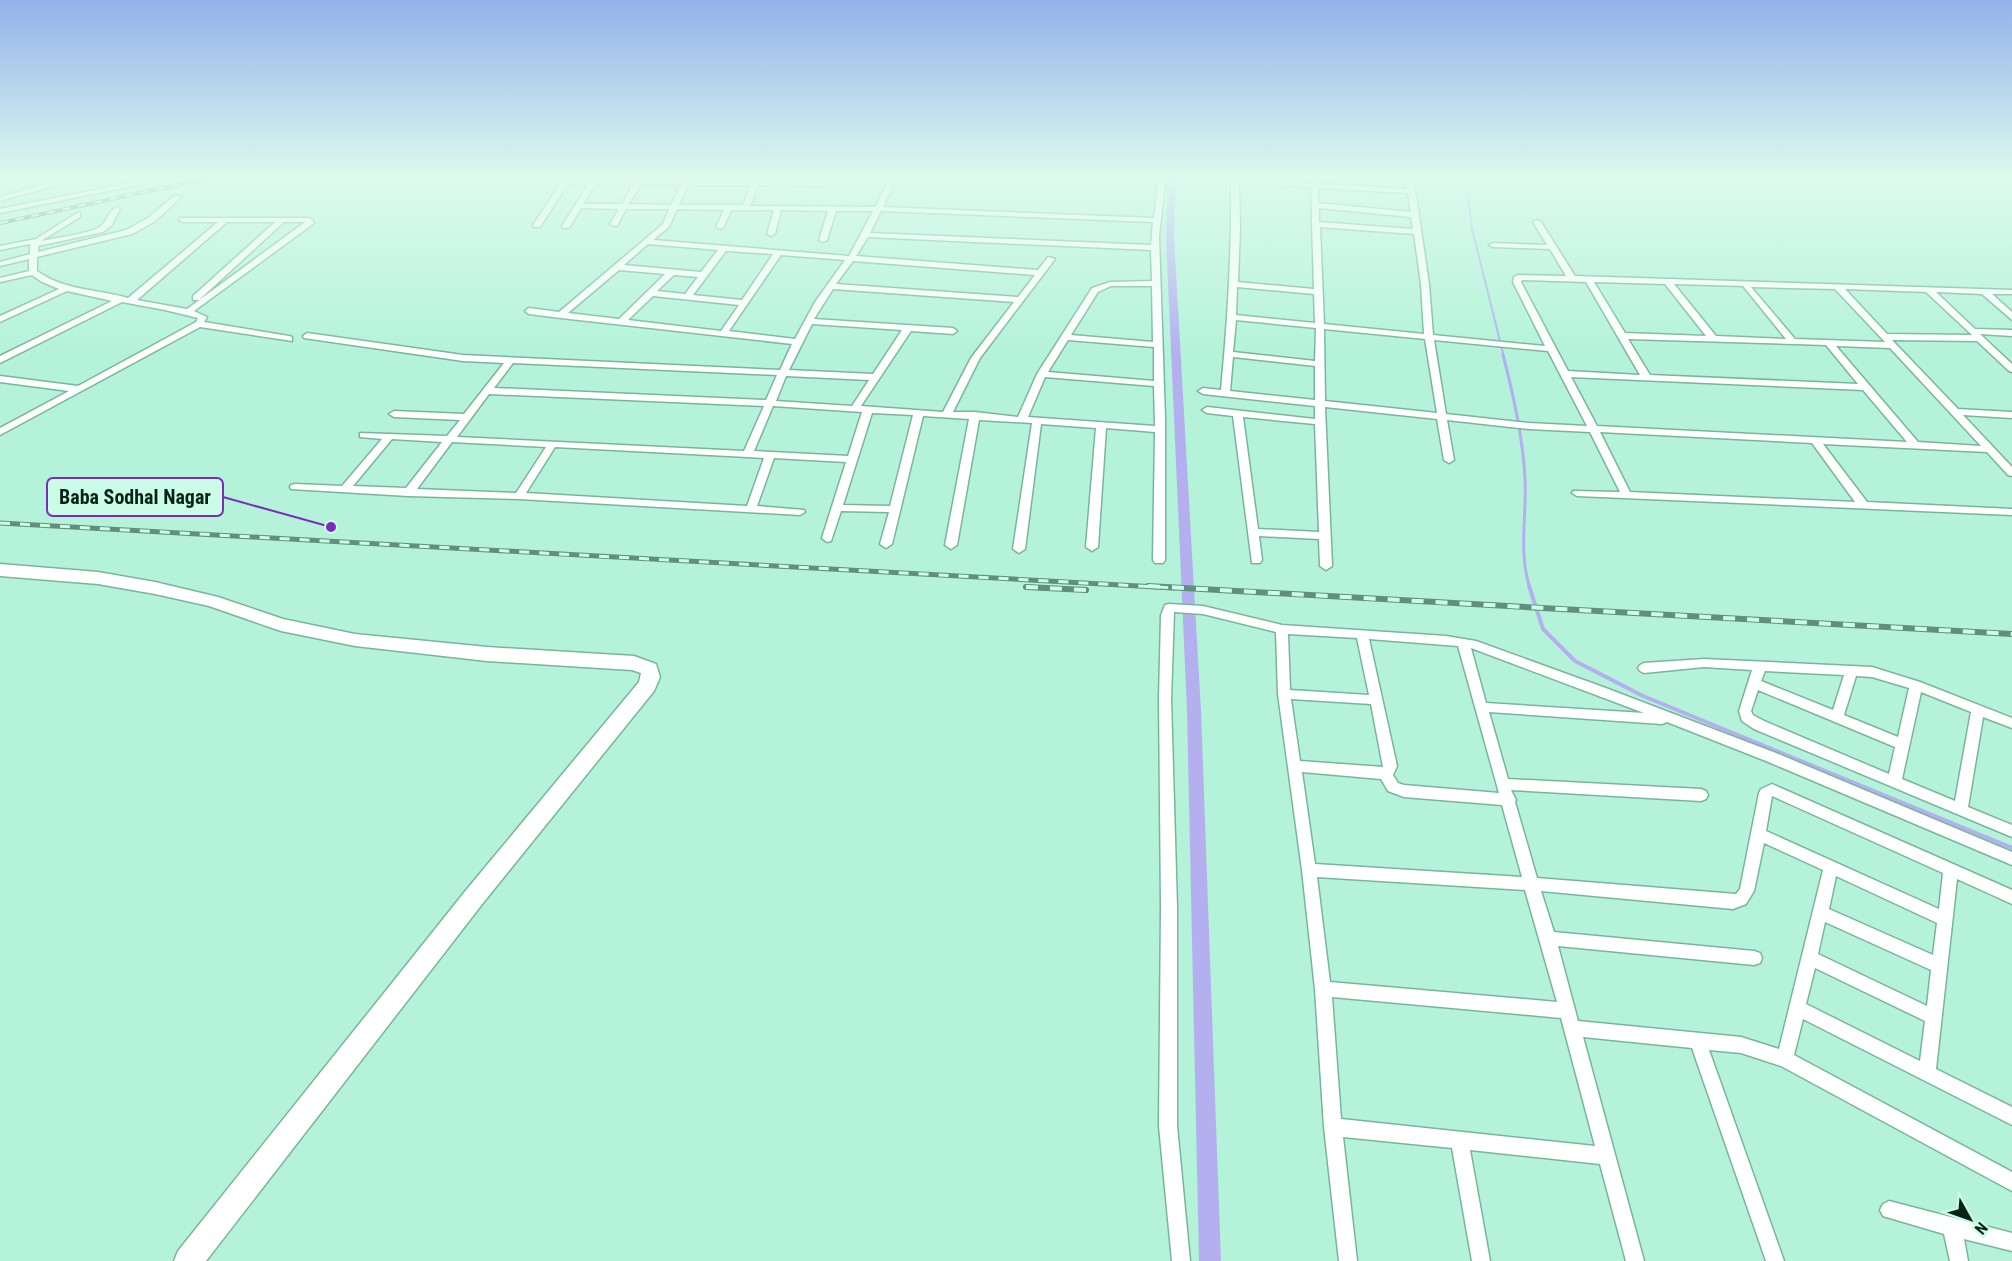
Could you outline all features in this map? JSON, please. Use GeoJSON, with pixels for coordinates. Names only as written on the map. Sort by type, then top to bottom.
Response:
{"type":"FeatureCollection","features":[{"type":"Feature","properties":{"kind":"street"},"geometry":{"type":"LineString","coordinates":[[34,243],[50,234]]}},
{"type":"Feature","properties":{"kind":"street"},"geometry":{"type":"LineString","coordinates":[[0,248],[80,234]]}},
{"type":"Feature","properties":{"kind":"street"},"geometry":{"type":"LineString","coordinates":[[0,264],[122,234]]}},
{"type":"Feature","properties":{"kind":"street"},"geometry":{"type":"LineString","coordinates":[[0,360],[126,300],[208,234]]}},
{"type":"Feature","properties":{"kind":"street"},"geometry":{"type":"LineString","coordinates":[[184,312],[267,234]]}},
{"type":"Feature","properties":{"kind":"street"},"geometry":{"type":"LineString","coordinates":[[184,312],[293,234]]}},
{"type":"Feature","properties":{"kind":"street"},"geometry":{"type":"LineString","coordinates":[[561,315],[656,234]]}},
{"type":"Feature","properties":{"kind":"street"},"geometry":{"type":"LineString","coordinates":[[824,240],[826,234]]}},
{"type":"Feature","properties":{"kind":"street"},"geometry":{"type":"LineString","coordinates":[[1156,234],[1160,429],[1158,560]]}},
{"type":"Feature","properties":{"kind":"street"},"geometry":{"type":"LineString","coordinates":[[1225,393],[1232,317],[1235,234]]}},
{"type":"Feature","properties":{"kind":"street"},"geometry":{"type":"LineString","coordinates":[[1315,234],[1326,566]]}},
{"type":"Feature","properties":{"kind":"street"},"geometry":{"type":"LineString","coordinates":[[1418,234],[1429,337],[1449,460]]}},
{"type":"Feature","properties":{"kind":"street"},"geometry":{"type":"LineString","coordinates":[[1544,234],[1571,277]]}},
{"type":"Feature","properties":{"kind":"street"},"geometry":{"type":"LineString","coordinates":[[748,454],[783,373],[809,321],[865,235],[1155,248]]}},
{"type":"Feature","properties":{"kind":"street"},"geometry":{"type":"LineString","coordinates":[[646,242],[1041,273]]}},
{"type":"Feature","properties":{"kind":"street"},"geometry":{"type":"LineString","coordinates":[[0,432],[149,349],[199,324],[203,317],[67,288],[39,278],[33,272],[34,243]]}},
{"type":"Feature","properties":{"kind":"street"},"geometry":{"type":"LineString","coordinates":[[1493,245],[1551,247]]}},
{"type":"Feature","properties":{"kind":"street"},"geometry":{"type":"LineString","coordinates":[[687,297],[724,248]]}},
{"type":"Feature","properties":{"kind":"street"},"geometry":{"type":"LineString","coordinates":[[723,334],[779,252]]}},
{"type":"Feature","properties":{"kind":"street"},"geometry":{"type":"LineString","coordinates":[[947,414],[976,358],[1051,259]]}},
{"type":"Feature","properties":{"kind":"street"},"geometry":{"type":"LineString","coordinates":[[617,267],[704,275]]}},
{"type":"Feature","properties":{"kind":"street"},"geometry":{"type":"LineString","coordinates":[[0,281],[33,272]]}},
{"type":"Feature","properties":{"kind":"street"},"geometry":{"type":"LineString","coordinates":[[621,322],[672,272]]}},
{"type":"Feature","properties":{"kind":"street"},"geometry":{"type":"LineString","coordinates":[[1626,494],[1594,429],[1550,349],[1517,279],[1524,276],[1571,277],[2012,292]]}},
{"type":"Feature","properties":{"kind":"street"},"geometry":{"type":"LineString","coordinates":[[1588,278],[1647,378]]}},
{"type":"Feature","properties":{"kind":"street"},"geometry":{"type":"LineString","coordinates":[[1668,282],[1713,339]]}},
{"type":"Feature","properties":{"kind":"street"},"geometry":{"type":"LineString","coordinates":[[1022,419],[1042,374],[1095,290],[1101,286],[1156,283]]}},
{"type":"Feature","properties":{"kind":"street"},"geometry":{"type":"LineString","coordinates":[[1232,284],[1317,292]]}},
{"type":"Feature","properties":{"kind":"street"},"geometry":{"type":"LineString","coordinates":[[1745,284],[1793,342]]}},
{"type":"Feature","properties":{"kind":"street"},"geometry":{"type":"LineString","coordinates":[[830,286],[1020,300]]}},
{"type":"Feature","properties":{"kind":"street"},"geometry":{"type":"LineString","coordinates":[[1837,286],[2012,473]]}},
{"type":"Feature","properties":{"kind":"street"},"geometry":{"type":"LineString","coordinates":[[0,319],[67,288]]}},
{"type":"Feature","properties":{"kind":"street"},"geometry":{"type":"LineString","coordinates":[[1928,290],[2012,369]]}},
{"type":"Feature","properties":{"kind":"street"},"geometry":{"type":"LineString","coordinates":[[1984,291],[2012,317]]}},
{"type":"Feature","properties":{"kind":"street"},"geometry":{"type":"LineString","coordinates":[[650,293],[744,303]]}},
{"type":"Feature","properties":{"kind":"street"},"geometry":{"type":"LineString","coordinates":[[529,311],[798,342]]}},
{"type":"Feature","properties":{"kind":"street"},"geometry":{"type":"LineString","coordinates":[[1232,317],[1550,349]]}},
{"type":"Feature","properties":{"kind":"street"},"geometry":{"type":"LineString","coordinates":[[809,321],[954,331]]}},
{"type":"Feature","properties":{"kind":"street"},"geometry":{"type":"LineString","coordinates":[[199,324],[289,339]]}},
{"type":"Feature","properties":{"kind":"street"},"geometry":{"type":"LineString","coordinates":[[855,408],[908,328]]}},
{"type":"Feature","properties":{"kind":"street"},"geometry":{"type":"LineString","coordinates":[[1884,337],[2012,333]]}},
{"type":"Feature","properties":{"kind":"street"},"geometry":{"type":"LineString","coordinates":[[307,336],[432,354],[510,361],[874,377]]}},
{"type":"Feature","properties":{"kind":"street"},"geometry":{"type":"LineString","coordinates":[[1622,336],[1892,345]]}},
{"type":"Feature","properties":{"kind":"street"},"geometry":{"type":"LineString","coordinates":[[1066,337],[1158,345]]}},
{"type":"Feature","properties":{"kind":"street"},"geometry":{"type":"LineString","coordinates":[[1828,342],[1916,446]]}},
{"type":"Feature","properties":{"kind":"street"},"geometry":{"type":"LineString","coordinates":[[1228,354],[1321,364]]}},
{"type":"Feature","properties":{"kind":"street"},"geometry":{"type":"LineString","coordinates":[[408,493],[510,361]]}},
{"type":"Feature","properties":{"kind":"street"},"geometry":{"type":"LineString","coordinates":[[1042,374],[1159,384]]}},
{"type":"Feature","properties":{"kind":"street"},"geometry":{"type":"LineString","coordinates":[[1563,374],[1866,387]]}},
{"type":"Feature","properties":{"kind":"street"},"geometry":{"type":"LineString","coordinates":[[0,379],[79,389]]}},
{"type":"Feature","properties":{"kind":"street"},"geometry":{"type":"LineString","coordinates":[[487,391],[770,403],[1160,429]]}},
{"type":"Feature","properties":{"kind":"street"},"geometry":{"type":"LineString","coordinates":[[1203,391],[1529,426],[1990,449]]}},
{"type":"Feature","properties":{"kind":"street"},"geometry":{"type":"LineString","coordinates":[[827,538],[868,409]]}},
{"type":"Feature","properties":{"kind":"street"},"geometry":{"type":"LineString","coordinates":[[1207,410],[1320,422]]}},
{"type":"Feature","properties":{"kind":"street"},"geometry":{"type":"LineString","coordinates":[[886,544],[919,412]]}},
{"type":"Feature","properties":{"kind":"street"},"geometry":{"type":"LineString","coordinates":[[1956,412],[2012,415]]}},
{"type":"Feature","properties":{"kind":"street"},"geometry":{"type":"LineString","coordinates":[[394,414],[466,417]]}},
{"type":"Feature","properties":{"kind":"street"},"geometry":{"type":"LineString","coordinates":[[1238,414],[1256,560]]}},
{"type":"Feature","properties":{"kind":"street"},"geometry":{"type":"LineString","coordinates":[[951,546],[975,415]]}},
{"type":"Feature","properties":{"kind":"street"},"geometry":{"type":"LineString","coordinates":[[1019,549],[1037,420]]}},
{"type":"Feature","properties":{"kind":"street"},"geometry":{"type":"LineString","coordinates":[[1092,547],[1101,425]]}},
{"type":"Feature","properties":{"kind":"street"},"geometry":{"type":"LineString","coordinates":[[363,435],[852,459]]}},
{"type":"Feature","properties":{"kind":"street"},"geometry":{"type":"LineString","coordinates":[[344,490],[389,436]]}},
{"type":"Feature","properties":{"kind":"street"},"geometry":{"type":"LineString","coordinates":[[1816,441],[1864,506]]}},
{"type":"Feature","properties":{"kind":"street"},"geometry":{"type":"LineString","coordinates":[[519,496],[552,445]]}},
{"type":"Feature","properties":{"kind":"street"},"geometry":{"type":"LineString","coordinates":[[752,509],[770,455]]}},
{"type":"Feature","properties":{"kind":"street"},"geometry":{"type":"LineString","coordinates":[[295,488],[519,496],[800,512]]}},
{"type":"Feature","properties":{"kind":"street"},"geometry":{"type":"LineString","coordinates":[[1577,493],[2012,512]]}},
{"type":"Feature","properties":{"kind":"street"},"geometry":{"type":"LineString","coordinates":[[835,508],[894,509]]}},
{"type":"Feature","properties":{"kind":"street"},"geometry":{"type":"LineString","coordinates":[[1252,532],[1325,536]]}},
{"type":"Feature","properties":{"kind":"street"},"geometry":{"type":"LineString","coordinates":[[0,570],[98,578],[155,588],[212,601],[280,625],[316,634],[487,654],[634,663],[649,669],[651,677],[647,686],[476,896],[188,1261]]}},
{"type":"Feature","properties":{"kind":"street"},"geometry":{"type":"LineString","coordinates":[[1181,1261],[1168,1126],[1169,907],[1165,699],[1169,608],[1203,610],[1282,628],[1463,642],[1676,720],[2012,859]]}},
{"type":"Feature","properties":{"kind":"street"},"geometry":{"type":"LineString","coordinates":[[1282,628],[1284,694],[1323,989],[1333,1127],[1348,1261]]}},
{"type":"Feature","properties":{"kind":"street"},"geometry":{"type":"LineString","coordinates":[[1294,766],[1385,773],[1389,771],[1390,766],[1362,634]]}},
{"type":"Feature","properties":{"kind":"street"},"geometry":{"type":"LineString","coordinates":[[1463,642],[1548,938],[1635,1261]]}},
{"type":"Feature","properties":{"kind":"street"},"geometry":{"type":"LineString","coordinates":[[1644,668],[1704,663],[1872,672],[1916,685],[2012,723]]}},
{"type":"Feature","properties":{"kind":"street"},"geometry":{"type":"LineString","coordinates":[[1760,666],[1745,711],[1747,718],[2012,831]]}},
{"type":"Feature","properties":{"kind":"street"},"geometry":{"type":"LineString","coordinates":[[1837,717],[1851,671]]}},
{"type":"Feature","properties":{"kind":"street"},"geometry":{"type":"LineString","coordinates":[[1755,683],[1903,745]]}},
{"type":"Feature","properties":{"kind":"street"},"geometry":{"type":"LineString","coordinates":[[1894,782],[1916,685]]}},
{"type":"Feature","properties":{"kind":"street"},"geometry":{"type":"LineString","coordinates":[[1284,694],[1375,700]]}},
{"type":"Feature","properties":{"kind":"street"},"geometry":{"type":"LineString","coordinates":[[1481,707],[1676,720]]}},
{"type":"Feature","properties":{"kind":"street"},"geometry":{"type":"LineString","coordinates":[[1961,808],[1978,709]]}},
{"type":"Feature","properties":{"kind":"street"},"geometry":{"type":"LineString","coordinates":[[1385,773],[1390,784],[1399,790],[1701,795]]}},
{"type":"Feature","properties":{"kind":"street"},"geometry":{"type":"LineString","coordinates":[[1309,870],[1531,884],[1720,903],[1733,902],[1741,899],[1747,891],[1766,793],[1772,790],[2012,897]]}},
{"type":"Feature","properties":{"kind":"street"},"geometry":{"type":"LineString","coordinates":[[1759,834],[1945,919]]}},
{"type":"Feature","properties":{"kind":"street"},"geometry":{"type":"LineString","coordinates":[[1785,1059],[1831,867]]}},
{"type":"Feature","properties":{"kind":"street"},"geometry":{"type":"LineString","coordinates":[[1927,1074],[1951,871]]}},
{"type":"Feature","properties":{"kind":"street"},"geometry":{"type":"LineString","coordinates":[[1820,912],[1940,966]]}},
{"type":"Feature","properties":{"kind":"street"},"geometry":{"type":"LineString","coordinates":[[1548,938],[1754,958]]}},
{"type":"Feature","properties":{"kind":"street"},"geometry":{"type":"LineString","coordinates":[[1809,958],[1934,1017]]}},
{"type":"Feature","properties":{"kind":"street"},"geometry":{"type":"LineString","coordinates":[[1323,989],[1570,1020],[1698,1041],[1742,1045],[1785,1059],[2012,1182]]}},
{"type":"Feature","properties":{"kind":"street"},"geometry":{"type":"LineString","coordinates":[[1797,1008],[2012,1116]]}},
{"type":"Feature","properties":{"kind":"street"},"geometry":{"type":"LineString","coordinates":[[1698,1041],[1775,1261]]}},
{"type":"Feature","properties":{"kind":"street"},"geometry":{"type":"LineString","coordinates":[[1333,1127],[1607,1156]]}},
{"type":"Feature","properties":{"kind":"street"},"geometry":{"type":"LineString","coordinates":[[1459,1140],[1481,1261]]}},
{"type":"Feature","properties":{"kind":"street"},"geometry":{"type":"LineString","coordinates":[[1889,1210],[2012,1242]]}},
{"type":"Feature","properties":{"kind":"street"},"geometry":{"type":"LineString","coordinates":[[1952,1226],[1959,1261]]}},
{"type":"Feature","properties":{"kind":"waterway"},"geometry":{"type":"LineString","coordinates":[[1170,234],[1194,711],[1210,1261]]}},
{"type":"Feature","properties":{"kind":"waterway"},"geometry":{"type":"LineString","coordinates":[[1473,234],[1504,357]]}},
{"type":"Feature","properties":{"kind":"waterway"},"geometry":{"type":"LineString","coordinates":[[1503,355],[1522,448],[1525,478],[1524,561],[1530,588]]}},
{"type":"Feature","properties":{"kind":"waterway"},"geometry":{"type":"LineString","coordinates":[[1529,586],[1543,629],[1575,661],[1643,696],[2012,848]]}},
{"type":"Feature","properties":{"kind":"railway"},"geometry":{"type":"LineString","coordinates":[[0,523],[1175,588]]}},
{"type":"Feature","properties":{"kind":"railway"},"geometry":{"type":"LineString","coordinates":[[1148,586],[2012,634]]}},
{"type":"Feature","properties":{"kind":"railway"},"geometry":{"type":"LineString","coordinates":[[1042,588],[1026,587],[1086,590]]}},
{"type":"Feature","properties":{"kind":"place","name":"Baba Sodhal Nagar"},"geometry":{"type":"Point","coordinates":[331,527]}}]}
